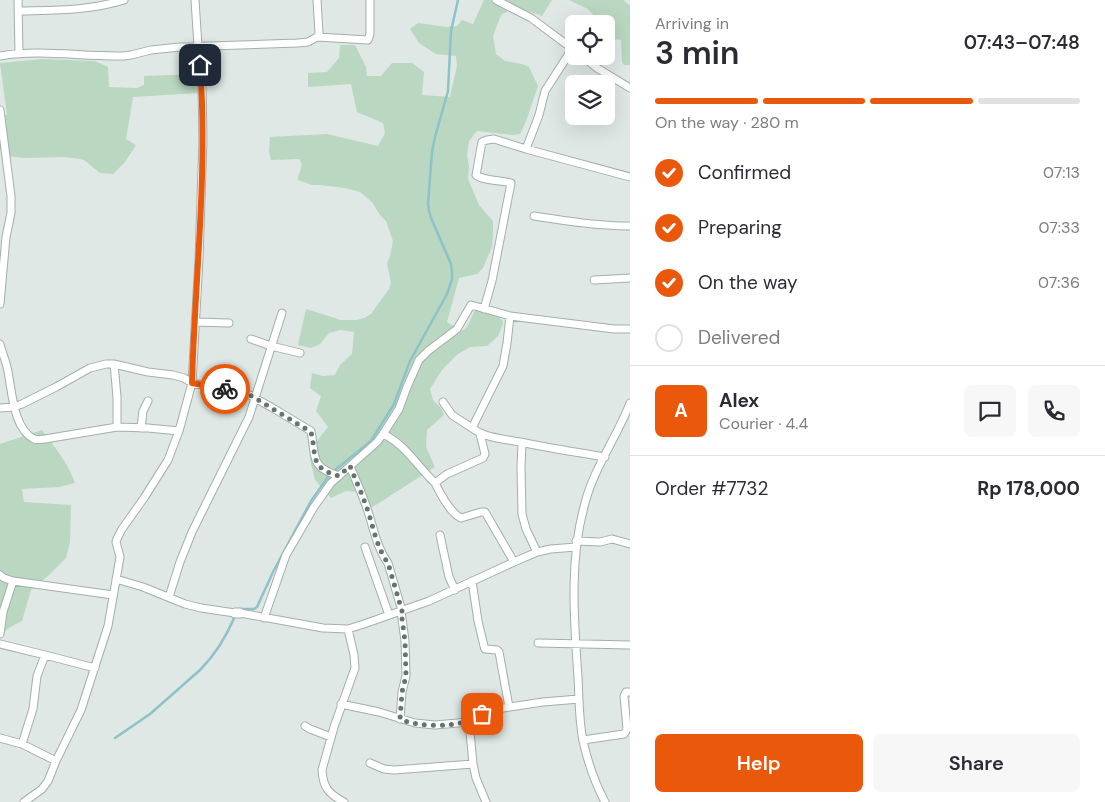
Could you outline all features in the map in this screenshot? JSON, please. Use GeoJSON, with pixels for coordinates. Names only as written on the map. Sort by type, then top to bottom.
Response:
{"type":"FeatureCollection","features":[{"type":"Feature","properties":{"kind":"street"},"geometry":{"type":"LineString","coordinates":[[18,0],[19,53]]}},
{"type":"Feature","properties":{"kind":"street"},"geometry":{"type":"LineString","coordinates":[[19,11],[80,9],[108,5],[124,0]]}},
{"type":"Feature","properties":{"kind":"street"},"geometry":{"type":"LineString","coordinates":[[24,802],[42,789],[48,782],[81,710],[108,626],[120,557],[117,539],[168,460],[179,431],[192,383],[200,243],[203,140],[202,87],[196,0]]}},
{"type":"Feature","properties":{"kind":"street"},"geometry":{"type":"LineString","coordinates":[[317,38],[319,34],[318,0]]}},
{"type":"Feature","properties":{"kind":"street"},"geometry":{"type":"LineString","coordinates":[[0,56],[19,53],[41,53],[124,56],[151,50],[198,46],[298,43],[308,42],[317,38],[368,40],[370,34],[370,0]]}},
{"type":"Feature","properties":{"kind":"street"},"geometry":{"type":"LineString","coordinates":[[496,0],[531,18],[565,43]]}},
{"type":"Feature","properties":{"kind":"street"},"geometry":{"type":"LineString","coordinates":[[526,149],[546,92],[565,62]]}},
{"type":"Feature","properties":{"kind":"street"},"geometry":{"type":"LineString","coordinates":[[593,65],[630,88]]}},
{"type":"Feature","properties":{"kind":"street"},"geometry":{"type":"LineString","coordinates":[[0,110],[12,196],[0,304]]}},
{"type":"Feature","properties":{"kind":"street"},"geometry":{"type":"LineString","coordinates":[[484,309],[492,281],[511,183],[479,178],[476,175],[482,142],[494,139],[630,177]]}},
{"type":"Feature","properties":{"kind":"street"},"geometry":{"type":"LineString","coordinates":[[534,216],[582,223],[630,226]]}},
{"type":"Feature","properties":{"kind":"street"},"geometry":{"type":"LineString","coordinates":[[594,280],[630,278]]}},
{"type":"Feature","properties":{"kind":"street"},"geometry":{"type":"LineString","coordinates":[[264,618],[286,555],[314,507],[331,483],[384,434],[399,409],[419,360],[457,329],[471,305],[510,316],[614,329],[630,329]]}},
{"type":"Feature","properties":{"kind":"street"},"geometry":{"type":"LineString","coordinates":[[169,597],[192,532],[249,417],[282,313]]}},
{"type":"Feature","properties":{"kind":"street"},"geometry":{"type":"LineString","coordinates":[[472,428],[502,366],[510,316]]}},
{"type":"Feature","properties":{"kind":"street"},"geometry":{"type":"LineString","coordinates":[[195,322],[230,323]]}},
{"type":"Feature","properties":{"kind":"street"},"geometry":{"type":"LineString","coordinates":[[251,339],[300,353]]}},
{"type":"Feature","properties":{"kind":"street"},"geometry":{"type":"LineString","coordinates":[[0,344],[7,365],[18,420],[26,433],[38,440],[117,427],[179,431]]}},
{"type":"Feature","properties":{"kind":"street"},"geometry":{"type":"LineString","coordinates":[[0,408],[14,407],[90,368],[106,364],[184,378],[192,383],[244,392],[286,416],[311,432],[314,455],[320,468],[339,476]]}},
{"type":"Feature","properties":{"kind":"street"},"geometry":{"type":"LineString","coordinates":[[114,364],[117,427]]}},
{"type":"Feature","properties":{"kind":"street"},"geometry":{"type":"LineString","coordinates":[[141,428],[143,411],[148,401]]}},
{"type":"Feature","properties":{"kind":"street"},"geometry":{"type":"LineString","coordinates":[[443,402],[452,415],[480,434],[522,443],[605,456]]}},
{"type":"Feature","properties":{"kind":"street"},"geometry":{"type":"LineString","coordinates":[[605,802],[597,787],[583,740],[576,644],[576,544],[590,487],[628,413],[630,403]]}},
{"type":"Feature","properties":{"kind":"street"},"geometry":{"type":"LineString","coordinates":[[384,434],[393,438],[403,448],[434,483],[458,517],[461,518],[485,512],[514,562]]}},
{"type":"Feature","properties":{"kind":"street"},"geometry":{"type":"LineString","coordinates":[[434,483],[448,474],[483,458],[485,454],[480,434]]}},
{"type":"Feature","properties":{"kind":"street"},"geometry":{"type":"LineString","coordinates":[[522,443],[522,514],[526,529],[537,552]]}},
{"type":"Feature","properties":{"kind":"street"},"geometry":{"type":"LineString","coordinates":[[350,466],[366,504],[383,556],[388,563],[402,611],[406,676],[402,692],[400,719]]}},
{"type":"Feature","properties":{"kind":"street"},"geometry":{"type":"LineString","coordinates":[[440,535],[449,576],[455,590]]}},
{"type":"Feature","properties":{"kind":"street"},"geometry":{"type":"LineString","coordinates":[[116,579],[201,608],[322,628],[348,629],[429,601],[537,552],[576,544],[612,540],[630,544]]}},
{"type":"Feature","properties":{"kind":"street"},"geometry":{"type":"LineString","coordinates":[[365,547],[389,615]]}},
{"type":"Feature","properties":{"kind":"street"},"geometry":{"type":"LineString","coordinates":[[0,575],[13,581],[113,595]]}},
{"type":"Feature","properties":{"kind":"street"},"geometry":{"type":"LineString","coordinates":[[0,634],[3,612],[13,581]]}},
{"type":"Feature","properties":{"kind":"street"},"geometry":{"type":"LineString","coordinates":[[472,581],[482,643],[485,649],[497,650],[499,652],[509,707]]}},
{"type":"Feature","properties":{"kind":"street"},"geometry":{"type":"LineString","coordinates":[[344,802],[328,791],[322,778],[322,770],[341,704],[355,668],[348,629]]}},
{"type":"Feature","properties":{"kind":"street"},"geometry":{"type":"LineString","coordinates":[[538,643],[630,645]]}},
{"type":"Feature","properties":{"kind":"street"},"geometry":{"type":"LineString","coordinates":[[0,644],[95,668]]}},
{"type":"Feature","properties":{"kind":"street"},"geometry":{"type":"LineString","coordinates":[[22,744],[33,709],[37,676],[45,655]]}},
{"type":"Feature","properties":{"kind":"street"},"geometry":{"type":"LineString","coordinates":[[583,740],[624,734],[626,732],[624,696],[626,692],[630,692]]}},
{"type":"Feature","properties":{"kind":"street"},"geometry":{"type":"LineString","coordinates":[[341,704],[379,712],[415,724],[435,725],[458,724],[489,712],[509,707],[543,702],[579,700]]}},
{"type":"Feature","properties":{"kind":"street"},"geometry":{"type":"LineString","coordinates":[[469,721],[473,764],[476,778],[486,802]]}},
{"type":"Feature","properties":{"kind":"street"},"geometry":{"type":"LineString","coordinates":[[305,726],[331,737]]}},
{"type":"Feature","properties":{"kind":"street"},"geometry":{"type":"LineString","coordinates":[[0,738],[22,744],[56,761]]}},
{"type":"Feature","properties":{"kind":"street"},"geometry":{"type":"LineString","coordinates":[[370,763],[394,770],[473,764]]}},
{"type":"Feature","properties":{"kind":"green space"},"geometry":{"type":"Polygon","coordinates":[[[484,0],[552,0],[542,16],[516,7],[501,15],[493,36],[496,54],[505,61],[529,67],[538,86],[520,134],[477,131],[469,141],[467,155],[469,166],[468,179],[479,205],[493,221],[492,247],[483,268],[477,274],[459,278],[447,322],[462,331],[467,327],[475,310],[496,315],[503,321],[503,324],[498,336],[487,346],[470,347],[458,354],[442,370],[430,389],[433,400],[441,408],[444,415],[427,430],[426,447],[435,467],[364,512],[356,492],[346,491],[331,498],[315,480],[310,460],[316,442],[328,427],[316,411],[321,396],[310,388],[312,373],[323,376],[335,375],[340,365],[352,354],[354,332],[340,330],[329,333],[320,344],[311,348],[298,345],[306,309],[341,320],[357,320],[371,314],[389,289],[391,282],[387,264],[393,241],[386,221],[372,202],[360,192],[345,188],[312,185],[298,180],[301,166],[299,159],[271,160],[269,152],[270,137],[327,134],[378,146],[385,133],[383,123],[357,112],[351,84],[308,87],[308,73],[327,72],[339,58],[340,45],[355,45],[366,67],[367,76],[381,76],[392,63],[412,63],[424,72],[422,95],[450,97],[457,66],[456,56],[436,54],[419,43],[410,29],[418,23],[446,27],[457,26],[462,20],[473,24],[484,0]]]}},
{"type":"Feature","properties":{"kind":"green space"},"geometry":{"type":"Polygon","coordinates":[[[569,0],[624,0],[630,5],[630,65],[624,65],[622,62],[621,40],[615,39],[615,15],[593,15],[588,9],[569,0]]]}},
{"type":"Feature","properties":{"kind":"green space"},"geometry":{"type":"Polygon","coordinates":[[[43,59],[95,61],[108,67],[109,87],[137,88],[144,85],[144,76],[197,74],[198,93],[133,97],[126,139],[136,145],[125,162],[113,174],[100,173],[80,159],[3,156],[0,149],[0,116],[7,115],[0,63],[43,59]]]}},
{"type":"Feature","properties":{"kind":"green space"},"geometry":{"type":"Polygon","coordinates":[[[42,430],[65,462],[75,483],[59,487],[22,489],[24,502],[71,505],[70,542],[66,558],[31,590],[22,621],[0,634],[0,444],[42,430]]]}},
{"type":"Feature","properties":{"kind":"waterway"},"geometry":{"type":"LineString","coordinates":[[239,609],[254,609],[257,607],[273,572],[311,501],[330,474],[371,441],[394,404],[410,361],[447,294],[452,279],[451,264],[431,218],[428,203],[432,152],[448,91],[451,31],[458,0]]}},
{"type":"Feature","properties":{"kind":"waterway"},"geometry":{"type":"LineString","coordinates":[[115,738],[150,714],[200,670],[211,658],[235,616]]}},
{"type":"Feature","properties":{"kind":"way so far"},"geometry":{"type":"LineString","coordinates":[[225,389],[244,392],[250,395],[311,432],[314,455],[320,468],[339,476],[350,466],[366,504],[383,556],[388,563],[402,611],[406,676],[400,705],[400,719],[415,724],[458,724],[482,714]]}},
{"type":"Feature","properties":{"kind":"route"},"geometry":{"type":"LineString","coordinates":[[200,65],[203,114],[202,165],[200,243],[192,383],[225,389]]}}]}
